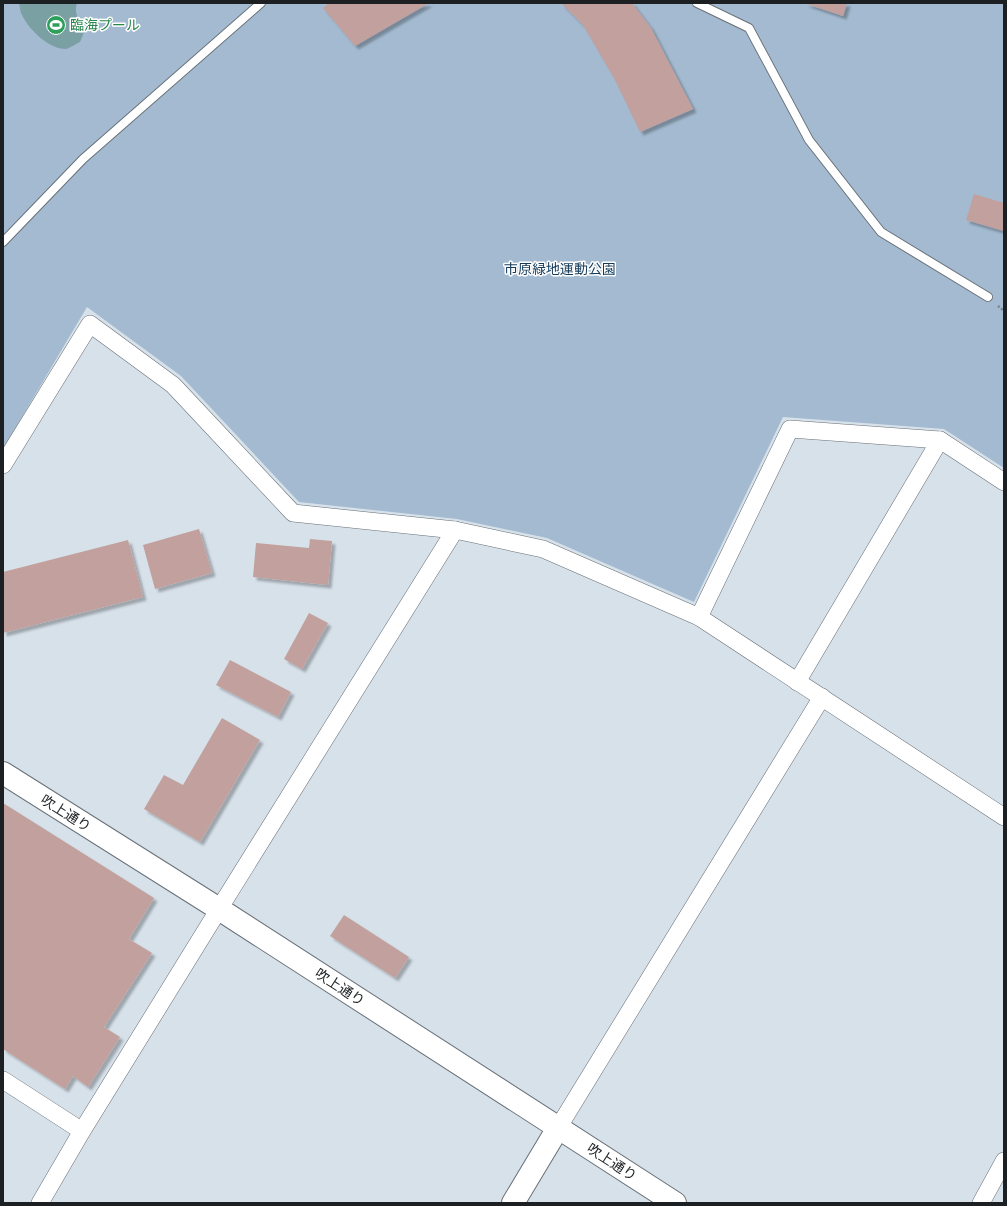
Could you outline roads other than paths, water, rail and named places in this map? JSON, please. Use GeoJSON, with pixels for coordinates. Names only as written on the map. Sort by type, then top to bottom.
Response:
{"type":"FeatureCollection","features":[{"type":"Feature","properties":{"kind":"street"},"geometry":{"type":"LineString","coordinates":[[3,465],[90,324],[173,385],[293,513],[455,530],[543,549],[699,617],[1004,817]]}},
{"type":"Feature","properties":{"kind":"street"},"geometry":{"type":"LineString","coordinates":[[699,617],[790,429],[940,440],[1004,482]]}},
{"type":"Feature","properties":{"kind":"street"},"geometry":{"type":"LineString","coordinates":[[797,682],[940,440]]}},
{"type":"Feature","properties":{"kind":"street"},"geometry":{"type":"LineString","coordinates":[[40,1203],[82,1131],[455,530]]}},
{"type":"Feature","properties":{"kind":"street"},"geometry":{"type":"LineString","coordinates":[[513,1203],[822,697]]}},
{"type":"Feature","properties":{"kind":"street","name":"吹上通り"},"geometry":{"type":"LineString","coordinates":[[3,773],[219,909],[675,1203]]}},
{"type":"Feature","properties":{"kind":"street"},"geometry":{"type":"LineString","coordinates":[[3,1080],[82,1131]]}},
{"type":"Feature","properties":{"kind":"street"},"geometry":{"type":"LineString","coordinates":[[981,1203],[1004,1161]]}},
{"type":"Feature","properties":{"kind":"lane"},"geometry":{"type":"LineString","coordinates":[[3,242],[83,159],[261,3]]}},
{"type":"Feature","properties":{"kind":"lane"},"geometry":{"type":"LineString","coordinates":[[697,3],[749,28],[809,140],[881,232],[988,297]]}},
{"type":"Feature","properties":{"kind":"place","name":"臨海プール"},"geometry":{"type":"Point","coordinates":[56,25]}},
{"type":"Feature","properties":{"kind":"park label","name":"市原緑地運動公園"},"geometry":{"type":"Point","coordinates":[560,269]}}]}
